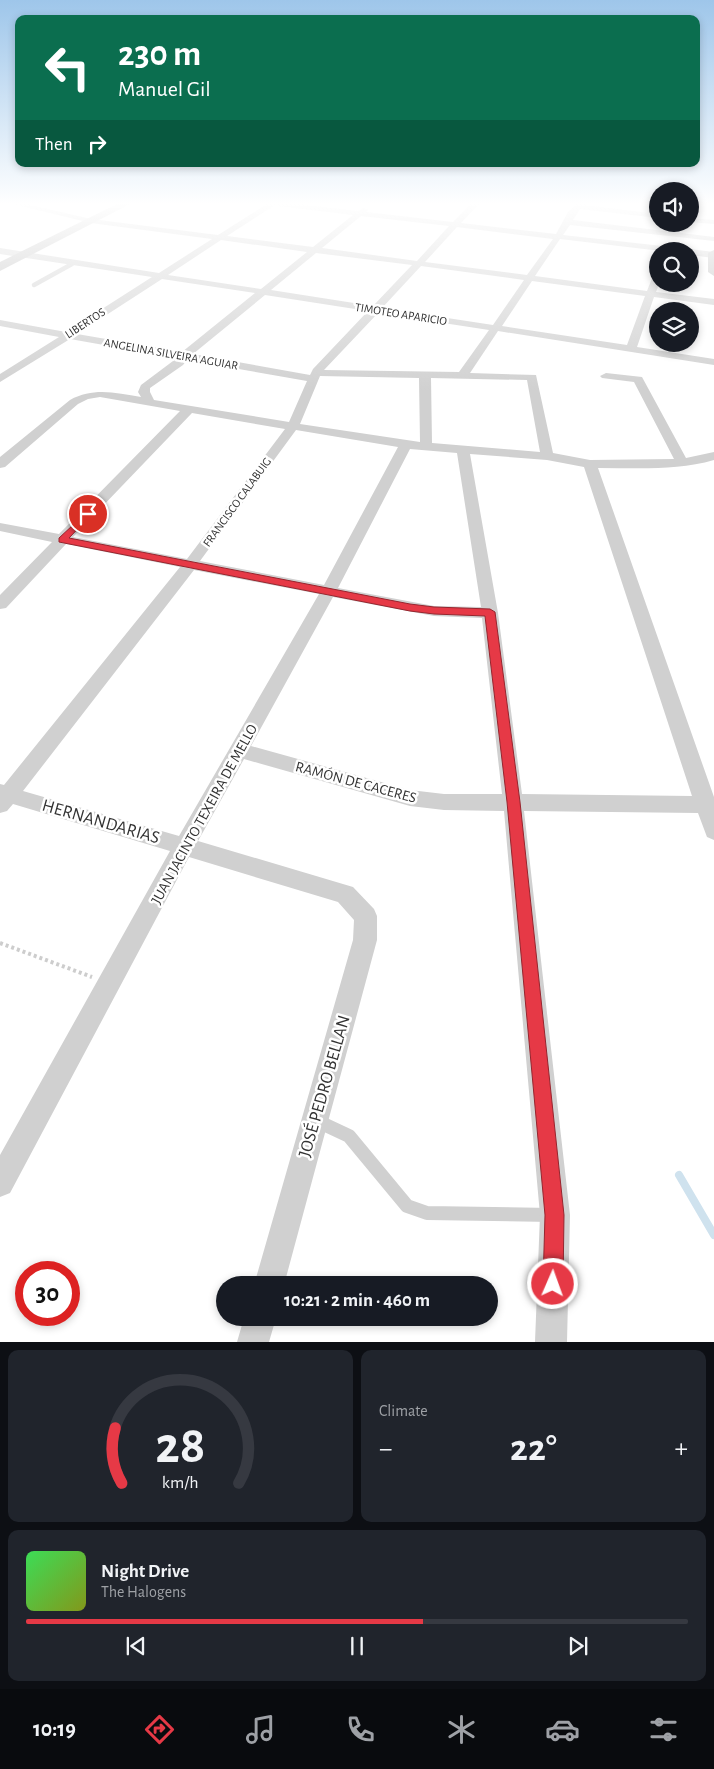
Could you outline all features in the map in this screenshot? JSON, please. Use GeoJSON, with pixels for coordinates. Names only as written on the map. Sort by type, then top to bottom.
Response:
{"type":"FeatureCollection","features":[{"type":"Feature","properties":{"kind":"street","name":"TIMOTEO APARICIO"},"geometry":{"type":"LineString","coordinates":[[91,267],[261,291],[714,362]]}},
{"type":"Feature","properties":{"kind":"street","name":"LIBERTOS"},"geometry":{"type":"LineString","coordinates":[[0,379],[172,267]]}},
{"type":"Feature","properties":{"kind":"street"},"geometry":{"type":"LineString","coordinates":[[150,402],[144,392],[145,387],[179,363],[184,356],[293,267]]}},
{"type":"Feature","properties":{"kind":"street","name":"FRANCISCO CALABUIG"},"geometry":{"type":"LineString","coordinates":[[3,797],[190,565],[292,428],[314,376],[415,267]]}},
{"type":"Feature","properties":{"kind":"street"},"geometry":{"type":"LineString","coordinates":[[445,267],[714,302]]}},
{"type":"Feature","properties":{"kind":"street"},"geometry":{"type":"LineString","coordinates":[[463,375],[537,267]]}},
{"type":"Feature","properties":{"kind":"street"},"geometry":{"type":"LineString","coordinates":[[631,348],[650,293]]}},
{"type":"Feature","properties":{"kind":"street","name":"ANGELINA SILVEIRA AGUIAR"},"geometry":{"type":"LineString","coordinates":[[0,323],[184,356],[314,376],[425,374],[532,377],[547,456]]}},
{"type":"Feature","properties":{"kind":"street"},"geometry":{"type":"LineString","coordinates":[[425,374],[426,446]]}},
{"type":"Feature","properties":{"kind":"street"},"geometry":{"type":"LineString","coordinates":[[606,376],[638,379],[682,462]]}},
{"type":"Feature","properties":{"kind":"street"},"geometry":{"type":"LineString","coordinates":[[0,464],[74,402],[85,396],[100,394],[292,428],[406,444],[547,456],[590,464],[666,464],[700,460],[714,456]]}},
{"type":"Feature","properties":{"kind":"street"},"geometry":{"type":"LineString","coordinates":[[0,604],[189,409]]}},
{"type":"Feature","properties":{"kind":"street","name":"JUAN JACINTO TEXEIRA DE MELLO"},"geometry":{"type":"LineString","coordinates":[[0,1183],[185,845],[329,591],[406,444]]}},
{"type":"Feature","properties":{"kind":"street"},"geometry":{"type":"LineString","coordinates":[[463,450],[490,612],[513,802],[555,1215],[551,1342]]}},
{"type":"Feature","properties":{"kind":"street"},"geometry":{"type":"LineString","coordinates":[[700,460],[714,471]]}},
{"type":"Feature","properties":{"kind":"street"},"geometry":{"type":"LineString","coordinates":[[590,464],[709,805],[714,831]]}},
{"type":"Feature","properties":{"kind":"street"},"geometry":{"type":"LineString","coordinates":[[0,527],[434,611],[490,612]]}},
{"type":"Feature","properties":{"kind":"street","name":"RAMÓN DE CACERES"},"geometry":{"type":"LineString","coordinates":[[240,750],[410,798],[444,802],[709,805]]}},
{"type":"Feature","properties":{"kind":"street","name":"HERNANDARIAS"},"geometry":{"type":"LineString","coordinates":[[3,797],[185,845],[345,894]]}},
{"type":"Feature","properties":{"kind":"street","name":"JOSÉ PEDRO BELLAN"},"geometry":{"type":"LineString","coordinates":[[272,1276],[365,940],[366,916],[345,894]]}},
{"type":"Feature","properties":{"kind":"street"},"geometry":{"type":"LineString","coordinates":[[252,1342],[257,1326]]}},
{"type":"Feature","properties":{"kind":"lane"},"geometry":{"type":"LineString","coordinates":[[34,285],[67,267]]}},
{"type":"Feature","properties":{"kind":"lane"},"geometry":{"type":"LineString","coordinates":[[315,1120],[349,1136],[407,1206],[427,1212],[555,1215]]}},
{"type":"Feature","properties":{"kind":"path"},"geometry":{"type":"LineString","coordinates":[[0,943],[109,983]]}},
{"type":"Feature","properties":{"kind":"waterway"},"geometry":{"type":"LineString","coordinates":[[679,1175],[714,1235]]}},
{"type":"Feature","properties":{"kind":"route"},"geometry":{"type":"LineString","coordinates":[[88,514],[62,540],[410,607],[434,611],[490,612],[513,802],[555,1215],[553,1284]]}}]}
